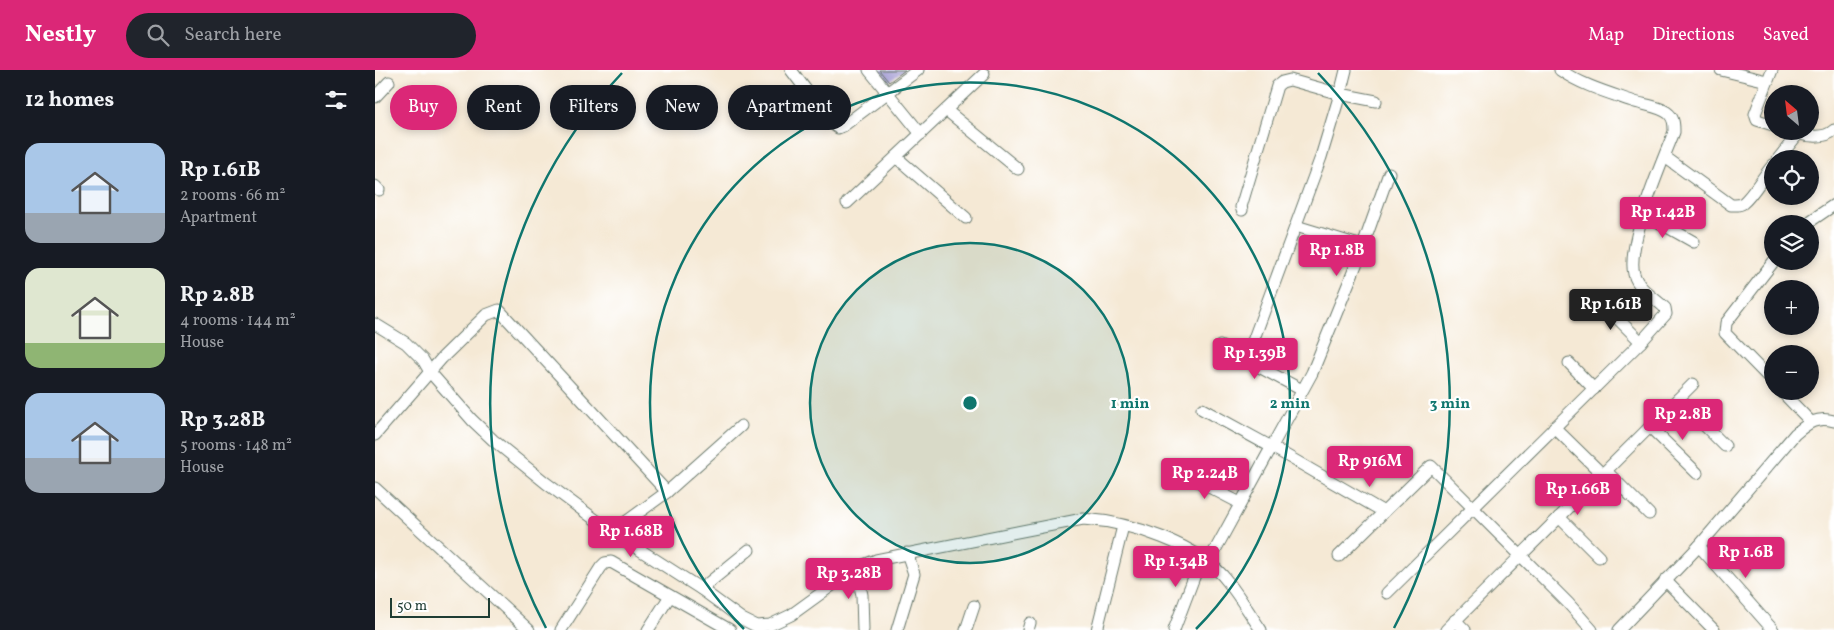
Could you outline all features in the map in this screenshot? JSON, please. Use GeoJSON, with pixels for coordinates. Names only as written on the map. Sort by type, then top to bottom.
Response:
{"type":"FeatureCollection","features":[{"type":"Feature","properties":{"kind":"street"},"geometry":{"type":"LineString","coordinates":[[791,70],[831,122],[838,128],[918,70]]}},
{"type":"Feature","properties":{"kind":"street"},"geometry":{"type":"LineString","coordinates":[[869,70],[921,134]]}},
{"type":"Feature","properties":{"kind":"street"},"geometry":{"type":"LineString","coordinates":[[1246,360],[1321,157],[1346,70]]}},
{"type":"Feature","properties":{"kind":"street"},"geometry":{"type":"LineString","coordinates":[[1387,593],[1664,318],[1665,308],[1647,293],[1634,276],[1633,255],[1644,214],[1674,132],[1674,121],[1669,114],[1576,80],[1561,70]]}},
{"type":"Feature","properties":{"kind":"street"},"geometry":{"type":"LineString","coordinates":[[1721,70],[1770,75]]}},
{"type":"Feature","properties":{"kind":"street"},"geometry":{"type":"LineString","coordinates":[[847,203],[984,74]]}},
{"type":"Feature","properties":{"kind":"street"},"geometry":{"type":"LineString","coordinates":[[1242,210],[1241,207],[1277,86],[1282,82],[1290,80],[1339,94],[1375,101]]}},
{"type":"Feature","properties":{"kind":"street"},"geometry":{"type":"LineString","coordinates":[[375,97],[389,82]]}},
{"type":"Feature","properties":{"kind":"street"},"geometry":{"type":"LineString","coordinates":[[1764,91],[1755,114],[1757,120],[1764,122]]}},
{"type":"Feature","properties":{"kind":"street"},"geometry":{"type":"LineString","coordinates":[[946,110],[1018,169]]}},
{"type":"Feature","properties":{"kind":"street"},"geometry":{"type":"LineString","coordinates":[[1819,135],[1823,135],[1834,130]]}},
{"type":"Feature","properties":{"kind":"street"},"geometry":{"type":"LineString","coordinates":[[896,157],[966,218]]}},
{"type":"Feature","properties":{"kind":"street"},"geometry":{"type":"LineString","coordinates":[[1665,157],[1731,205],[1738,206],[1743,204],[1764,177]]}},
{"type":"Feature","properties":{"kind":"street"},"geometry":{"type":"LineString","coordinates":[[1174,630],[1205,559],[1240,504],[1312,373],[1358,260],[1389,173]]}},
{"type":"Feature","properties":{"kind":"street"},"geometry":{"type":"LineString","coordinates":[[1819,216],[1834,206]]}},
{"type":"Feature","properties":{"kind":"street"},"geometry":{"type":"LineString","coordinates":[[1644,214],[1694,242]]}},
{"type":"Feature","properties":{"kind":"street"},"geometry":{"type":"LineString","coordinates":[[1295,226],[1363,246]]}},
{"type":"Feature","properties":{"kind":"street"},"geometry":{"type":"LineString","coordinates":[[1764,373],[1725,333],[1726,323],[1767,270]]}},
{"type":"Feature","properties":{"kind":"street"},"geometry":{"type":"LineString","coordinates":[[1599,300],[1641,342]]}},
{"type":"Feature","properties":{"kind":"street"},"geometry":{"type":"LineString","coordinates":[[375,435],[430,372],[486,315],[499,310],[667,492]]}},
{"type":"Feature","properties":{"kind":"street"},"geometry":{"type":"LineString","coordinates":[[375,324],[406,343],[423,360],[430,372],[472,420],[493,440],[546,483],[612,532],[701,589],[742,619],[756,626],[770,625],[791,615],[856,568],[876,560],[1083,519],[1104,521],[1153,534],[1205,559],[1228,581],[1261,630]]}},
{"type":"Feature","properties":{"kind":"street"},"geometry":{"type":"LineString","coordinates":[[1220,346],[1302,390]]}},
{"type":"Feature","properties":{"kind":"street"},"geometry":{"type":"LineString","coordinates":[[1569,363],[1594,389]]}},
{"type":"Feature","properties":{"kind":"street"},"geometry":{"type":"LineString","coordinates":[[1445,630],[1693,384]]}},
{"type":"Feature","properties":{"kind":"street"},"geometry":{"type":"LineString","coordinates":[[1678,399],[1725,446]]}},
{"type":"Feature","properties":{"kind":"street"},"geometry":{"type":"LineString","coordinates":[[1790,400],[1811,421]]}},
{"type":"Feature","properties":{"kind":"street"},"geometry":{"type":"LineString","coordinates":[[1202,410],[1271,446],[1384,512]]}},
{"type":"Feature","properties":{"kind":"street"},"geometry":{"type":"LineString","coordinates":[[1619,630],[1699,546],[1795,434],[1811,421],[1825,419],[1834,421]]}},
{"type":"Feature","properties":{"kind":"street"},"geometry":{"type":"LineString","coordinates":[[612,532],[667,492],[741,426]]}},
{"type":"Feature","properties":{"kind":"street"},"geometry":{"type":"LineString","coordinates":[[1650,426],[1697,473]]}},
{"type":"Feature","properties":{"kind":"street"},"geometry":{"type":"LineString","coordinates":[[1555,427],[1649,514]]}},
{"type":"Feature","properties":{"kind":"street"},"geometry":{"type":"LineString","coordinates":[[1339,556],[1431,466],[1568,602],[1592,630]]}},
{"type":"Feature","properties":{"kind":"street"},"geometry":{"type":"LineString","coordinates":[[1182,473],[1240,504]]}},
{"type":"Feature","properties":{"kind":"street"},"geometry":{"type":"LineString","coordinates":[[375,488],[529,630]]}},
{"type":"Feature","properties":{"kind":"street"},"geometry":{"type":"LineString","coordinates":[[1559,517],[1599,557]]}},
{"type":"Feature","properties":{"kind":"street"},"geometry":{"type":"LineString","coordinates":[[1097,630],[1123,526]]}},
{"type":"Feature","properties":{"kind":"street"},"geometry":{"type":"LineString","coordinates":[[1699,546],[1773,630]]}},
{"type":"Feature","properties":{"kind":"street"},"geometry":{"type":"LineString","coordinates":[[701,589],[749,550]]}},
{"type":"Feature","properties":{"kind":"street"},"geometry":{"type":"LineString","coordinates":[[897,630],[914,574],[907,553]]}},
{"type":"Feature","properties":{"kind":"street"},"geometry":{"type":"LineString","coordinates":[[561,630],[605,563],[611,562],[730,630]]}},
{"type":"Feature","properties":{"kind":"street"},"geometry":{"type":"LineString","coordinates":[[856,568],[862,595],[863,630]]}},
{"type":"Feature","properties":{"kind":"street"},"geometry":{"type":"LineString","coordinates":[[1665,580],[1714,630]]}},
{"type":"Feature","properties":{"kind":"street"},"geometry":{"type":"LineString","coordinates":[[648,630],[670,596]]}},
{"type":"Feature","properties":{"kind":"street"},"geometry":{"type":"LineString","coordinates":[[966,630],[974,606]]}},
{"type":"Feature","properties":{"kind":"street"},"geometry":{"type":"LineString","coordinates":[[735,630],[742,619]]}},
{"type":"Feature","properties":{"kind":"street"},"geometry":{"type":"LineString","coordinates":[[1455,620],[1465,630]]}},
{"type":"Feature","properties":{"kind":"building"},"geometry":{"type":"Polygon","coordinates":[[[879,70],[905,70],[889,82],[879,70]]]}}]}
